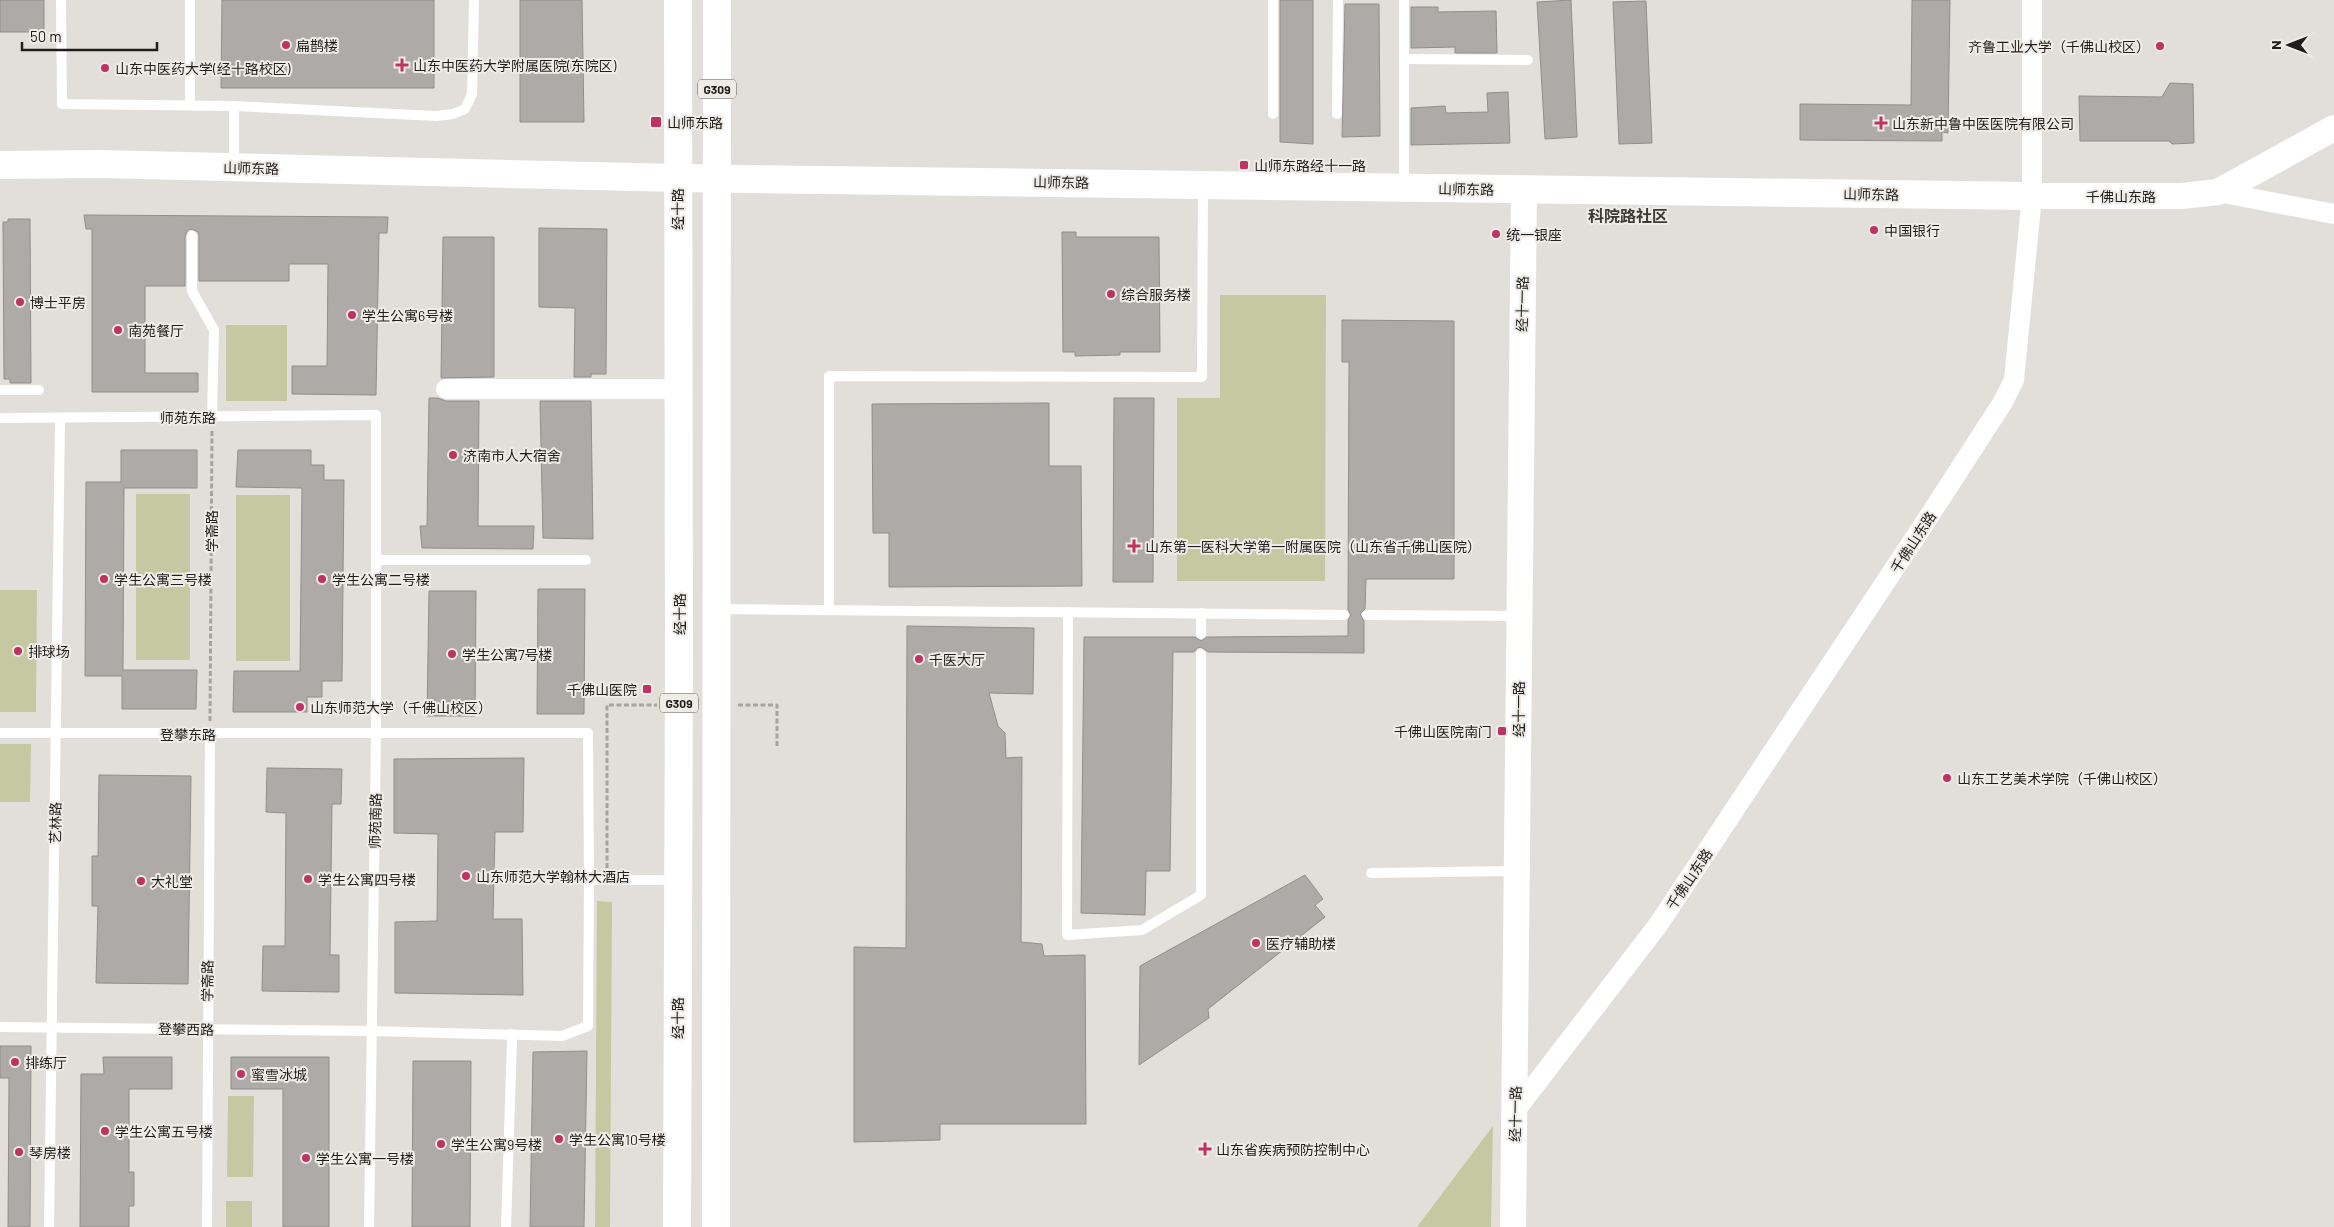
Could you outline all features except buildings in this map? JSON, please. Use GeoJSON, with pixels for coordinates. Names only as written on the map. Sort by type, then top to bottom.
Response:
{"type":"FeatureCollection","features":[{"type":"Feature","properties":{"kind":"main road","name":"经十路"},"geometry":{"type":"LineString","coordinates":[[677,1227],[679,668],[677,389],[678,0]]}},
{"type":"Feature","properties":{"kind":"main road","name":"G309"},"geometry":{"type":"LineString","coordinates":[[716,1227],[718,795],[716,609],[717,0]]}},
{"type":"Feature","properties":{"kind":"main road","name":"山师东路"},"geometry":{"type":"LineString","coordinates":[[0,165],[234,168],[716,179],[2032,196]]}},
{"type":"Feature","properties":{"kind":"street"},"geometry":{"type":"LineString","coordinates":[[2032,0],[2032,196]]}},
{"type":"Feature","properties":{"kind":"street","name":"千佛山东路"},"geometry":{"type":"LineString","coordinates":[[1515,1111],[1658,925],[1921,530],[2003,402],[2014,380],[2032,196],[2145,197],[2218,192],[2334,128]]}},
{"type":"Feature","properties":{"kind":"street","name":"经十一路"},"geometry":{"type":"LineString","coordinates":[[1513,1227],[1524,190]]}},
{"type":"Feature","properties":{"kind":"street"},"geometry":{"type":"LineString","coordinates":[[2218,192],[2334,214]]}},
{"type":"Feature","properties":{"kind":"street"},"geometry":{"type":"LineString","coordinates":[[446,389],[677,389]]}},
{"type":"Feature","properties":{"kind":"lane"},"geometry":{"type":"LineString","coordinates":[[61,0],[62,104],[234,106],[436,116],[465,108],[472,94],[474,0]]}},
{"type":"Feature","properties":{"kind":"lane"},"geometry":{"type":"LineString","coordinates":[[190,0],[190,105]]}},
{"type":"Feature","properties":{"kind":"lane"},"geometry":{"type":"LineString","coordinates":[[1273,0],[1273,114]]}},
{"type":"Feature","properties":{"kind":"lane"},"geometry":{"type":"LineString","coordinates":[[1337,114],[1338,0]]}},
{"type":"Feature","properties":{"kind":"lane"},"geometry":{"type":"LineString","coordinates":[[1404,0],[1404,188]]}},
{"type":"Feature","properties":{"kind":"lane"},"geometry":{"type":"LineString","coordinates":[[1404,58],[1528,60]]}},
{"type":"Feature","properties":{"kind":"lane"},"geometry":{"type":"LineString","coordinates":[[234,106],[234,168]]}},
{"type":"Feature","properties":{"kind":"lane"},"geometry":{"type":"LineString","coordinates":[[829,610],[829,376],[1202,377],[1203,184]]}},
{"type":"Feature","properties":{"kind":"lane"},"geometry":{"type":"LineString","coordinates":[[192,236],[192,291],[214,330],[212,417]]}},
{"type":"Feature","properties":{"kind":"lane"},"geometry":{"type":"LineString","coordinates":[[0,390],[39,390]]}},
{"type":"Feature","properties":{"kind":"lane","name":"师苑东路"},"geometry":{"type":"LineString","coordinates":[[0,418],[376,415]]}},
{"type":"Feature","properties":{"kind":"lane","name":"师苑南路"},"geometry":{"type":"LineString","coordinates":[[369,1227],[376,734],[376,415]]}},
{"type":"Feature","properties":{"kind":"lane","name":"艺林路"},"geometry":{"type":"LineString","coordinates":[[49,1227],[60,418]]}},
{"type":"Feature","properties":{"kind":"lane"},"geometry":{"type":"LineString","coordinates":[[377,560],[586,560]]}},
{"type":"Feature","properties":{"kind":"lane"},"geometry":{"type":"LineString","coordinates":[[716,609],[1344,614]]}},
{"type":"Feature","properties":{"kind":"lane"},"geometry":{"type":"LineString","coordinates":[[1068,612],[1067,935],[1142,930],[1200,895],[1202,654]]}},
{"type":"Feature","properties":{"kind":"lane"},"geometry":{"type":"LineString","coordinates":[[1202,613],[1202,634]]}},
{"type":"Feature","properties":{"kind":"lane"},"geometry":{"type":"LineString","coordinates":[[1367,615],[1519,616]]}},
{"type":"Feature","properties":{"kind":"lane","name":"登攀东路"},"geometry":{"type":"LineString","coordinates":[[0,733],[588,733],[589,880]]}},
{"type":"Feature","properties":{"kind":"lane","name":"学斋路"},"geometry":{"type":"LineString","coordinates":[[207,1227],[210,734]]}},
{"type":"Feature","properties":{"kind":"lane"},"geometry":{"type":"LineString","coordinates":[[1371,874],[1517,871]]}},
{"type":"Feature","properties":{"kind":"lane"},"geometry":{"type":"LineString","coordinates":[[589,880],[677,880]]}},
{"type":"Feature","properties":{"kind":"lane","name":"登攀西路"},"geometry":{"type":"LineString","coordinates":[[0,1027],[371,1031],[562,1036],[588,1026],[589,880]]}},
{"type":"Feature","properties":{"kind":"lane"},"geometry":{"type":"LineString","coordinates":[[506,1227],[512,1040],[510,1034]]}},
{"type":"Feature","properties":{"kind":"path","name":"学斋路"},"geometry":{"type":"LineString","coordinates":[[210,705],[212,417]]}},
{"type":"Feature","properties":{"kind":"path"},"geometry":{"type":"LineString","coordinates":[[607,705],[607,880]]}},
{"type":"Feature","properties":{"kind":"path"},"geometry":{"type":"LineString","coordinates":[[776,748],[777,705]]}},
{"type":"Feature","properties":{"kind":"green space"},"geometry":{"type":"Polygon","coordinates":[[[1220,295],[1326,295],[1325,581],[1177,581],[1177,398],[1220,398],[1220,295]]]}},
{"type":"Feature","properties":{"kind":"green space"},"geometry":{"type":"Polygon","coordinates":[[[226,325],[287,325],[287,401],[226,401],[226,325]]]}},
{"type":"Feature","properties":{"kind":"green space"},"geometry":{"type":"Polygon","coordinates":[[[136,494],[190,494],[190,660],[136,660],[136,494]]]}},
{"type":"Feature","properties":{"kind":"green space"},"geometry":{"type":"Polygon","coordinates":[[[236,495],[290,495],[290,661],[236,661],[236,495]]]}},
{"type":"Feature","properties":{"kind":"green space","name":"排球场"},"geometry":{"type":"Polygon","coordinates":[[[0,590],[37,590],[36,712],[0,712],[0,590]]]}},
{"type":"Feature","properties":{"kind":"green space"},"geometry":{"type":"Polygon","coordinates":[[[0,744],[31,744],[30,802],[0,802],[0,744]]]}},
{"type":"Feature","properties":{"kind":"green space"},"geometry":{"type":"Polygon","coordinates":[[[597,901],[612,902],[610,1227],[595,1227],[597,901]]]}},
{"type":"Feature","properties":{"kind":"green space"},"geometry":{"type":"Polygon","coordinates":[[[228,1096],[254,1096],[253,1177],[227,1177],[228,1096]]]}},
{"type":"Feature","properties":{"kind":"green space"},"geometry":{"type":"Polygon","coordinates":[[[1493,1126],[1491,1227],[1417,1227],[1493,1126]]]}},
{"type":"Feature","properties":{"kind":"green space"},"geometry":{"type":"Polygon","coordinates":[[[226,1201],[252,1201],[252,1227],[226,1227],[226,1201]]]}},
{"type":"Feature","properties":{"kind":"place","name":"扁鹊楼"},"geometry":{"type":"Point","coordinates":[286,45]}},
{"type":"Feature","properties":{"kind":"place","name":"齐鲁工业大学（千佛山校区）"},"geometry":{"type":"Point","coordinates":[2160,46]}},
{"type":"Feature","properties":{"kind":"place","name":"山东中医药大学附属医院(东院区)"},"geometry":{"type":"Point","coordinates":[402,65]}},
{"type":"Feature","properties":{"kind":"place","name":"山东中医药大学(经十路校区)"},"geometry":{"type":"Point","coordinates":[105,68]}},
{"type":"Feature","properties":{"kind":"place","name":"山师东路"},"geometry":{"type":"Point","coordinates":[656,122]}},
{"type":"Feature","properties":{"kind":"place","name":"山东新中鲁中医医院有限公司"},"geometry":{"type":"Point","coordinates":[1881,123]}},
{"type":"Feature","properties":{"kind":"place","name":"山师东路经十一路"},"geometry":{"type":"Point","coordinates":[1244,165]}},
{"type":"Feature","properties":{"kind":"place","name":"中国银行"},"geometry":{"type":"Point","coordinates":[1874,230]}},
{"type":"Feature","properties":{"kind":"place","name":"统一银座"},"geometry":{"type":"Point","coordinates":[1496,234]}},
{"type":"Feature","properties":{"kind":"place","name":"综合服务楼"},"geometry":{"type":"Point","coordinates":[1111,294]}},
{"type":"Feature","properties":{"kind":"place","name":"博士平房"},"geometry":{"type":"Point","coordinates":[20,302]}},
{"type":"Feature","properties":{"kind":"place","name":"学生公寓6号楼"},"geometry":{"type":"Point","coordinates":[352,315]}},
{"type":"Feature","properties":{"kind":"place","name":"南苑餐厅"},"geometry":{"type":"Point","coordinates":[118,330]}},
{"type":"Feature","properties":{"kind":"place","name":"济南市人大宿舍"},"geometry":{"type":"Point","coordinates":[453,455]}},
{"type":"Feature","properties":{"kind":"place","name":"山东第一医科大学第一附属医院（山东省千佛山医院）"},"geometry":{"type":"Point","coordinates":[1134,546]}},
{"type":"Feature","properties":{"kind":"place","name":"学生公寓三号楼"},"geometry":{"type":"Point","coordinates":[104,579]}},
{"type":"Feature","properties":{"kind":"place","name":"学生公寓二号楼"},"geometry":{"type":"Point","coordinates":[322,579]}},
{"type":"Feature","properties":{"kind":"place","name":"排球场"},"geometry":{"type":"Point","coordinates":[18,651]}},
{"type":"Feature","properties":{"kind":"place","name":"学生公寓7号楼"},"geometry":{"type":"Point","coordinates":[452,654]}},
{"type":"Feature","properties":{"kind":"place","name":"千医大厅"},"geometry":{"type":"Point","coordinates":[919,659]}},
{"type":"Feature","properties":{"kind":"place","name":"千佛山医院"},"geometry":{"type":"Point","coordinates":[647,689]}},
{"type":"Feature","properties":{"kind":"place","name":"山东师范大学（千佛山校区）"},"geometry":{"type":"Point","coordinates":[300,707]}},
{"type":"Feature","properties":{"kind":"place","name":"千佛山医院南门"},"geometry":{"type":"Point","coordinates":[1502,731]}},
{"type":"Feature","properties":{"kind":"place","name":"山东工艺美术学院（千佛山校区）"},"geometry":{"type":"Point","coordinates":[1947,778]}},
{"type":"Feature","properties":{"kind":"place","name":"山东师范大学翰林大酒店"},"geometry":{"type":"Point","coordinates":[466,876]}},
{"type":"Feature","properties":{"kind":"place","name":"学生公寓四号楼"},"geometry":{"type":"Point","coordinates":[308,879]}},
{"type":"Feature","properties":{"kind":"place","name":"大礼堂"},"geometry":{"type":"Point","coordinates":[141,881]}},
{"type":"Feature","properties":{"kind":"place","name":"医疗辅助楼"},"geometry":{"type":"Point","coordinates":[1256,943]}},
{"type":"Feature","properties":{"kind":"place","name":"排练厅"},"geometry":{"type":"Point","coordinates":[15,1062]}},
{"type":"Feature","properties":{"kind":"place","name":"蜜雪冰城"},"geometry":{"type":"Point","coordinates":[241,1074]}},
{"type":"Feature","properties":{"kind":"place","name":"学生公寓五号楼"},"geometry":{"type":"Point","coordinates":[105,1131]}},
{"type":"Feature","properties":{"kind":"place","name":"学生公寓10号楼"},"geometry":{"type":"Point","coordinates":[559,1139]}},
{"type":"Feature","properties":{"kind":"place","name":"学生公寓9号楼"},"geometry":{"type":"Point","coordinates":[441,1144]}},
{"type":"Feature","properties":{"kind":"place","name":"山东省疾病预防控制中心"},"geometry":{"type":"Point","coordinates":[1205,1149]}},
{"type":"Feature","properties":{"kind":"place","name":"琴房楼"},"geometry":{"type":"Point","coordinates":[19,1152]}},
{"type":"Feature","properties":{"kind":"place","name":"学生公寓一号楼"},"geometry":{"type":"Point","coordinates":[306,1158]}},
{"type":"Feature","properties":{"kind":"district","name":"科院路社区"},"geometry":{"type":"Point","coordinates":[1628,215]}}]}
